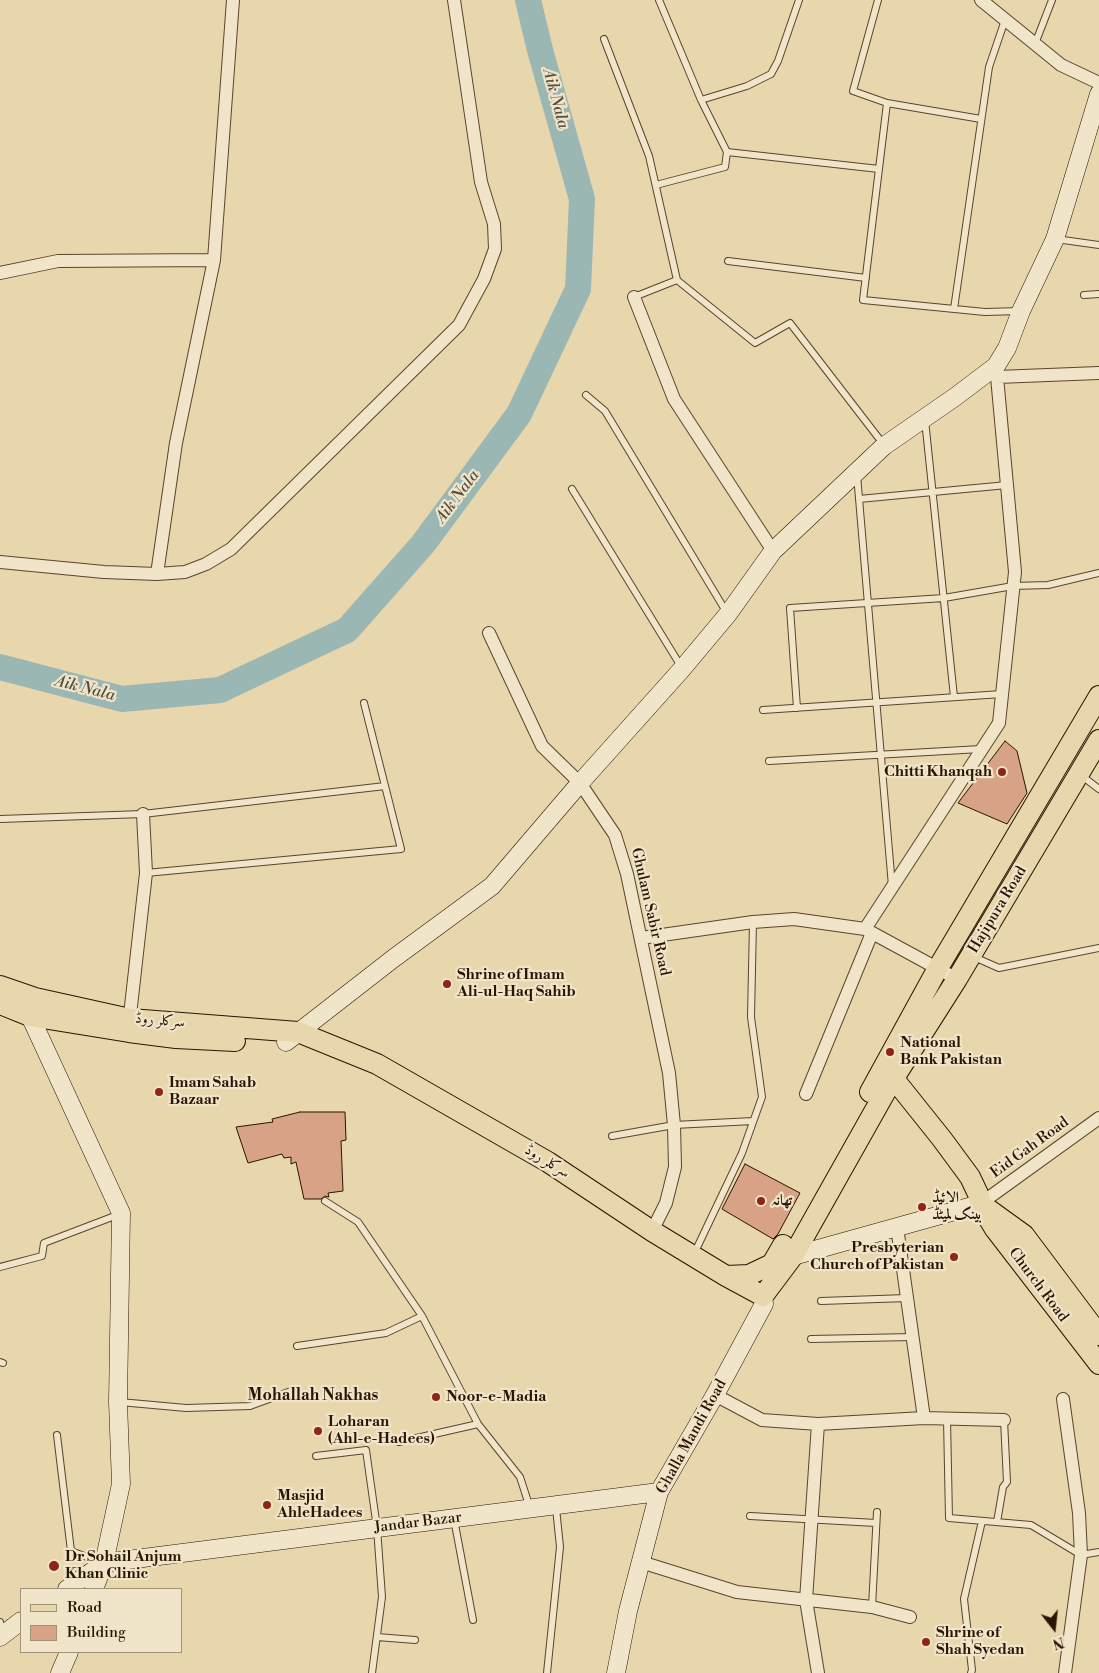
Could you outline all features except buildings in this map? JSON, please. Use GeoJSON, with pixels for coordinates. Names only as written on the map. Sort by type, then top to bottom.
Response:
{"type":"FeatureCollection","features":[{"type":"Feature","properties":{"kind":"main road"},"geometry":{"type":"LineString","coordinates":[[763,1296],[793,1256],[889,1073],[938,968],[1099,696]]}},
{"type":"Feature","properties":{"kind":"main road","name":"Hajipura Road"},"geometry":{"type":"LineString","coordinates":[[889,1073],[957,979],[1099,740]]}},
{"type":"Feature","properties":{"kind":"main road","name":"سرکلر روڈ"},"geometry":{"type":"LineString","coordinates":[[0,986],[35,998],[176,1038],[292,1037],[322,1043],[377,1064],[548,1162],[652,1231],[763,1296]]}},
{"type":"Feature","properties":{"kind":"main road","name":"سرکلر روڈ"},"geometry":{"type":"LineString","coordinates":[[0,1004],[30,1016],[129,1025]]}},
{"type":"Feature","properties":{"kind":"main road"},"geometry":{"type":"LineString","coordinates":[[726,1276],[750,1275],[772,1264],[889,1073]]}},
{"type":"Feature","properties":{"kind":"main road","name":"Church Road"},"geometry":{"type":"LineString","coordinates":[[889,1073],[970,1177],[979,1196],[980,1204],[995,1229],[1099,1364]]}},
{"type":"Feature","properties":{"kind":"main road","name":"Church Road"},"geometry":{"type":"LineString","coordinates":[[980,1204],[1024,1235],[1099,1335]]}},
{"type":"Feature","properties":{"kind":"street"},"geometry":{"type":"LineString","coordinates":[[157,574],[176,443],[214,260],[233,0]]}},
{"type":"Feature","properties":{"kind":"street"},"geometry":{"type":"LineString","coordinates":[[0,562],[104,572],[157,574],[185,572],[206,564],[231,549],[459,325],[480,286],[495,249],[494,224],[481,182],[454,0]]}},
{"type":"Feature","properties":{"kind":"street"},"geometry":{"type":"LineString","coordinates":[[981,0],[1061,66],[1099,83]]}},
{"type":"Feature","properties":{"kind":"street"},"geometry":{"type":"LineString","coordinates":[[806,1094],[869,931],[892,887],[999,723],[1015,572],[997,372],[1021,311],[1055,239],[1099,94]]}},
{"type":"Feature","properties":{"kind":"street"},"geometry":{"type":"LineString","coordinates":[[0,273],[58,261],[214,260]]}},
{"type":"Feature","properties":{"kind":"street"},"geometry":{"type":"LineString","coordinates":[[634,297],[674,399],[774,551]]}},
{"type":"Feature","properties":{"kind":"street"},"geometry":{"type":"LineString","coordinates":[[292,1037],[394,958],[492,886],[682,669],[728,614],[774,551],[857,474],[884,446],[997,372],[1099,373]]}},
{"type":"Feature","properties":{"kind":"street","name":"Ghulam Sabir Road"},"geometry":{"type":"LineString","coordinates":[[489,633],[542,746],[580,784],[615,835],[627,874],[669,1073],[674,1125],[675,1167],[666,1203],[652,1231]]}},
{"type":"Feature","properties":{"kind":"street"},"geometry":{"type":"LineString","coordinates":[[129,1025],[146,873],[143,814]]}},
{"type":"Feature","properties":{"kind":"street"},"geometry":{"type":"LineString","coordinates":[[641,938],[753,922],[794,919],[869,931],[957,979]]}},
{"type":"Feature","properties":{"kind":"street"},"geometry":{"type":"LineString","coordinates":[[30,1016],[121,1213],[118,1402],[121,1484],[104,1563],[94,1588]]}},
{"type":"Feature","properties":{"kind":"street","name":"Eid Gah Road"},"geometry":{"type":"LineString","coordinates":[[980,1204],[1099,1118]]}},
{"type":"Feature","properties":{"kind":"street"},"geometry":{"type":"LineString","coordinates":[[793,1256],[980,1204]]}},
{"type":"Feature","properties":{"kind":"street"},"geometry":{"type":"LineString","coordinates":[[897,1227],[924,1418]]}},
{"type":"Feature","properties":{"kind":"street","name":"Ghalla Mandi Road"},"geometry":{"type":"LineString","coordinates":[[616,1673],[628,1611],[659,1492],[715,1395],[764,1304],[763,1296]]}},
{"type":"Feature","properties":{"kind":"street"},"geometry":{"type":"LineString","coordinates":[[715,1395],[762,1420],[818,1424],[924,1418],[1004,1420]]}},
{"type":"Feature","properties":{"kind":"street"},"geometry":{"type":"LineString","coordinates":[[1063,1399],[1079,1513],[1081,1555],[1065,1673]]}},
{"type":"Feature","properties":{"kind":"street"},"geometry":{"type":"LineString","coordinates":[[818,1424],[806,1600],[818,1673]]}},
{"type":"Feature","properties":{"kind":"street","name":"Jandar Bazar"},"geometry":{"type":"LineString","coordinates":[[68,1588],[104,1563],[659,1492]]}},
{"type":"Feature","properties":{"kind":"street"},"geometry":{"type":"LineString","coordinates":[[641,1562],[737,1592],[872,1606],[910,1617]]}},
{"type":"Feature","properties":{"kind":"street"},"geometry":{"type":"LineString","coordinates":[[1,1631],[20,1622]]}},
{"type":"Feature","properties":{"kind":"street"},"geometry":{"type":"LineString","coordinates":[[60,1673],[69,1653]]}},
{"type":"Feature","properties":{"kind":"lane"},"geometry":{"type":"LineString","coordinates":[[656,185],[725,167],[727,152],[701,100],[660,0]]}},
{"type":"Feature","properties":{"kind":"lane"},"geometry":{"type":"LineString","coordinates":[[701,100],[747,86],[771,74],[778,61],[799,0]]}},
{"type":"Feature","properties":{"kind":"lane"},"geometry":{"type":"LineString","coordinates":[[878,0],[853,91],[887,103],[982,119]]}},
{"type":"Feature","properties":{"kind":"lane"},"geometry":{"type":"LineString","coordinates":[[1035,44],[1052,0]]}},
{"type":"Feature","properties":{"kind":"lane"},"geometry":{"type":"LineString","coordinates":[[954,309],[989,67],[1005,20]]}},
{"type":"Feature","properties":{"kind":"lane"},"geometry":{"type":"LineString","coordinates":[[604,39],[649,156],[677,280],[756,344],[790,323],[884,446]]}},
{"type":"Feature","properties":{"kind":"lane"},"geometry":{"type":"LineString","coordinates":[[887,103],[863,300],[985,312],[1021,311]]}},
{"type":"Feature","properties":{"kind":"lane"},"geometry":{"type":"LineString","coordinates":[[727,152],[879,169]]}},
{"type":"Feature","properties":{"kind":"lane"},"geometry":{"type":"LineString","coordinates":[[1055,239],[1099,245]]}},
{"type":"Feature","properties":{"kind":"lane"},"geometry":{"type":"LineString","coordinates":[[728,261],[866,278]]}},
{"type":"Feature","properties":{"kind":"lane"},"geometry":{"type":"LineString","coordinates":[[634,297],[677,280]]}},
{"type":"Feature","properties":{"kind":"lane"},"geometry":{"type":"LineString","coordinates":[[1084,295],[1099,294]]}},
{"type":"Feature","properties":{"kind":"lane"},"geometry":{"type":"LineString","coordinates":[[586,395],[605,411],[728,614]]}},
{"type":"Feature","properties":{"kind":"lane"},"geometry":{"type":"LineString","coordinates":[[925,418],[954,697]]}},
{"type":"Feature","properties":{"kind":"lane"},"geometry":{"type":"LineString","coordinates":[[857,474],[892,887]]}},
{"type":"Feature","properties":{"kind":"lane"},"geometry":{"type":"LineString","coordinates":[[859,499],[1007,485]]}},
{"type":"Feature","properties":{"kind":"lane"},"geometry":{"type":"LineString","coordinates":[[572,489],[682,669]]}},
{"type":"Feature","properties":{"kind":"lane"},"geometry":{"type":"LineString","coordinates":[[797,708],[790,608],[944,598],[1013,586],[1048,585],[1099,573]]}},
{"type":"Feature","properties":{"kind":"lane"},"geometry":{"type":"LineString","coordinates":[[763,710],[1002,694]]}},
{"type":"Feature","properties":{"kind":"lane"},"geometry":{"type":"LineString","coordinates":[[146,873],[401,849],[364,703]]}},
{"type":"Feature","properties":{"kind":"lane"},"geometry":{"type":"LineString","coordinates":[[770,761],[982,749]]}},
{"type":"Feature","properties":{"kind":"lane"},"geometry":{"type":"LineString","coordinates":[[1079,774],[1099,788]]}},
{"type":"Feature","properties":{"kind":"lane"},"geometry":{"type":"LineString","coordinates":[[0,819],[143,814],[385,786]]}},
{"type":"Feature","properties":{"kind":"lane"},"geometry":{"type":"LineString","coordinates":[[693,1256],[742,1153],[762,1096],[751,1016],[753,922]]}},
{"type":"Feature","properties":{"kind":"lane"},"geometry":{"type":"LineString","coordinates":[[970,956],[999,968],[1099,948]]}},
{"type":"Feature","properties":{"kind":"lane"},"geometry":{"type":"LineString","coordinates":[[612,1136],[674,1125],[753,1120]]}},
{"type":"Feature","properties":{"kind":"lane"},"geometry":{"type":"LineString","coordinates":[[326,1201],[358,1222],[422,1316],[478,1424],[520,1477],[531,1509]]}},
{"type":"Feature","properties":{"kind":"lane"},"geometry":{"type":"LineString","coordinates":[[0,1267],[42,1256],[44,1243],[121,1213]]}},
{"type":"Feature","properties":{"kind":"lane"},"geometry":{"type":"LineString","coordinates":[[822,1301],[907,1298]]}},
{"type":"Feature","properties":{"kind":"lane"},"geometry":{"type":"LineString","coordinates":[[297,1346],[386,1333],[422,1316]]}},
{"type":"Feature","properties":{"kind":"lane"},"geometry":{"type":"LineString","coordinates":[[811,1339],[913,1337]]}},
{"type":"Feature","properties":{"kind":"lane"},"geometry":{"type":"LineString","coordinates":[[118,1402],[186,1408],[250,1406],[290,1390]]}},
{"type":"Feature","properties":{"kind":"lane"},"geometry":{"type":"LineString","coordinates":[[947,1419],[949,1518],[1031,1525],[1081,1555],[1099,1552]]}},
{"type":"Feature","properties":{"kind":"lane"},"geometry":{"type":"LineString","coordinates":[[997,1522],[1003,1487],[1007,1482],[1004,1420]]}},
{"type":"Feature","properties":{"kind":"lane"},"geometry":{"type":"LineString","coordinates":[[399,1442],[478,1424]]}},
{"type":"Feature","properties":{"kind":"lane"},"geometry":{"type":"LineString","coordinates":[[57,1435],[71,1551],[104,1563]]}},
{"type":"Feature","properties":{"kind":"lane"},"geometry":{"type":"LineString","coordinates":[[316,1456],[366,1450],[377,1528],[382,1597],[372,1673]]}},
{"type":"Feature","properties":{"kind":"lane"},"geometry":{"type":"LineString","coordinates":[[548,1673],[560,1547],[556,1506]]}},
{"type":"Feature","properties":{"kind":"lane"},"geometry":{"type":"LineString","coordinates":[[872,1606],[877,1512]]}},
{"type":"Feature","properties":{"kind":"lane"},"geometry":{"type":"LineString","coordinates":[[750,1516],[876,1523]]}},
{"type":"Feature","properties":{"kind":"lane"},"geometry":{"type":"LineString","coordinates":[[454,1519],[473,1620]]}},
{"type":"Feature","properties":{"kind":"lane"},"geometry":{"type":"LineString","coordinates":[[971,1673],[964,1599],[982,1521]]}},
{"type":"Feature","properties":{"kind":"lane"},"geometry":{"type":"LineString","coordinates":[[377,1637],[415,1640]]}},
{"type":"Feature","properties":{"kind":"waterway","name":"Aik Nala"},"geometry":{"type":"LineString","coordinates":[[0,667],[122,699],[220,690],[347,630],[423,544],[519,414],[578,289],[582,199],[540,50],[528,0]]}},
{"type":"Feature","properties":{"kind":"place","name":"Chitti Khanqah"},"geometry":{"type":"Point","coordinates":[1002,772]}},
{"type":"Feature","properties":{"kind":"place","name":"Shrine of Imam Ali-ul-Haq Sahib"},"geometry":{"type":"Point","coordinates":[447,984]}},
{"type":"Feature","properties":{"kind":"place","name":"National Bank Pakistan"},"geometry":{"type":"Point","coordinates":[890,1052]}},
{"type":"Feature","properties":{"kind":"place","name":"Imam Sahab Bazaar"},"geometry":{"type":"Point","coordinates":[159,1092]}},
{"type":"Feature","properties":{"kind":"place","name":"تھانہ"},"geometry":{"type":"Point","coordinates":[761,1201]}},
{"type":"Feature","properties":{"kind":"place","name":"الائیڈ بینک لمیٹڈ"},"geometry":{"type":"Point","coordinates":[922,1207]}},
{"type":"Feature","properties":{"kind":"place","name":"Presbyterian Church of Pakistan"},"geometry":{"type":"Point","coordinates":[954,1257]}},
{"type":"Feature","properties":{"kind":"place","name":"Noor-e-Madia"},"geometry":{"type":"Point","coordinates":[436,1397]}},
{"type":"Feature","properties":{"kind":"place","name":"Loharan (Ahl-e-Hadees)"},"geometry":{"type":"Point","coordinates":[318,1431]}},
{"type":"Feature","properties":{"kind":"place","name":"Masjid AhleHadees"},"geometry":{"type":"Point","coordinates":[267,1505]}},
{"type":"Feature","properties":{"kind":"place","name":"Dr Sohail Anjum Khan Clinic"},"geometry":{"type":"Point","coordinates":[54,1566]}},
{"type":"Feature","properties":{"kind":"place","name":"Shrine of Shah Syedan"},"geometry":{"type":"Point","coordinates":[926,1642]}},
{"type":"Feature","properties":{"kind":"district","name":"Mohallah Nakhas"},"geometry":{"type":"Point","coordinates":[313,1396]}}]}
